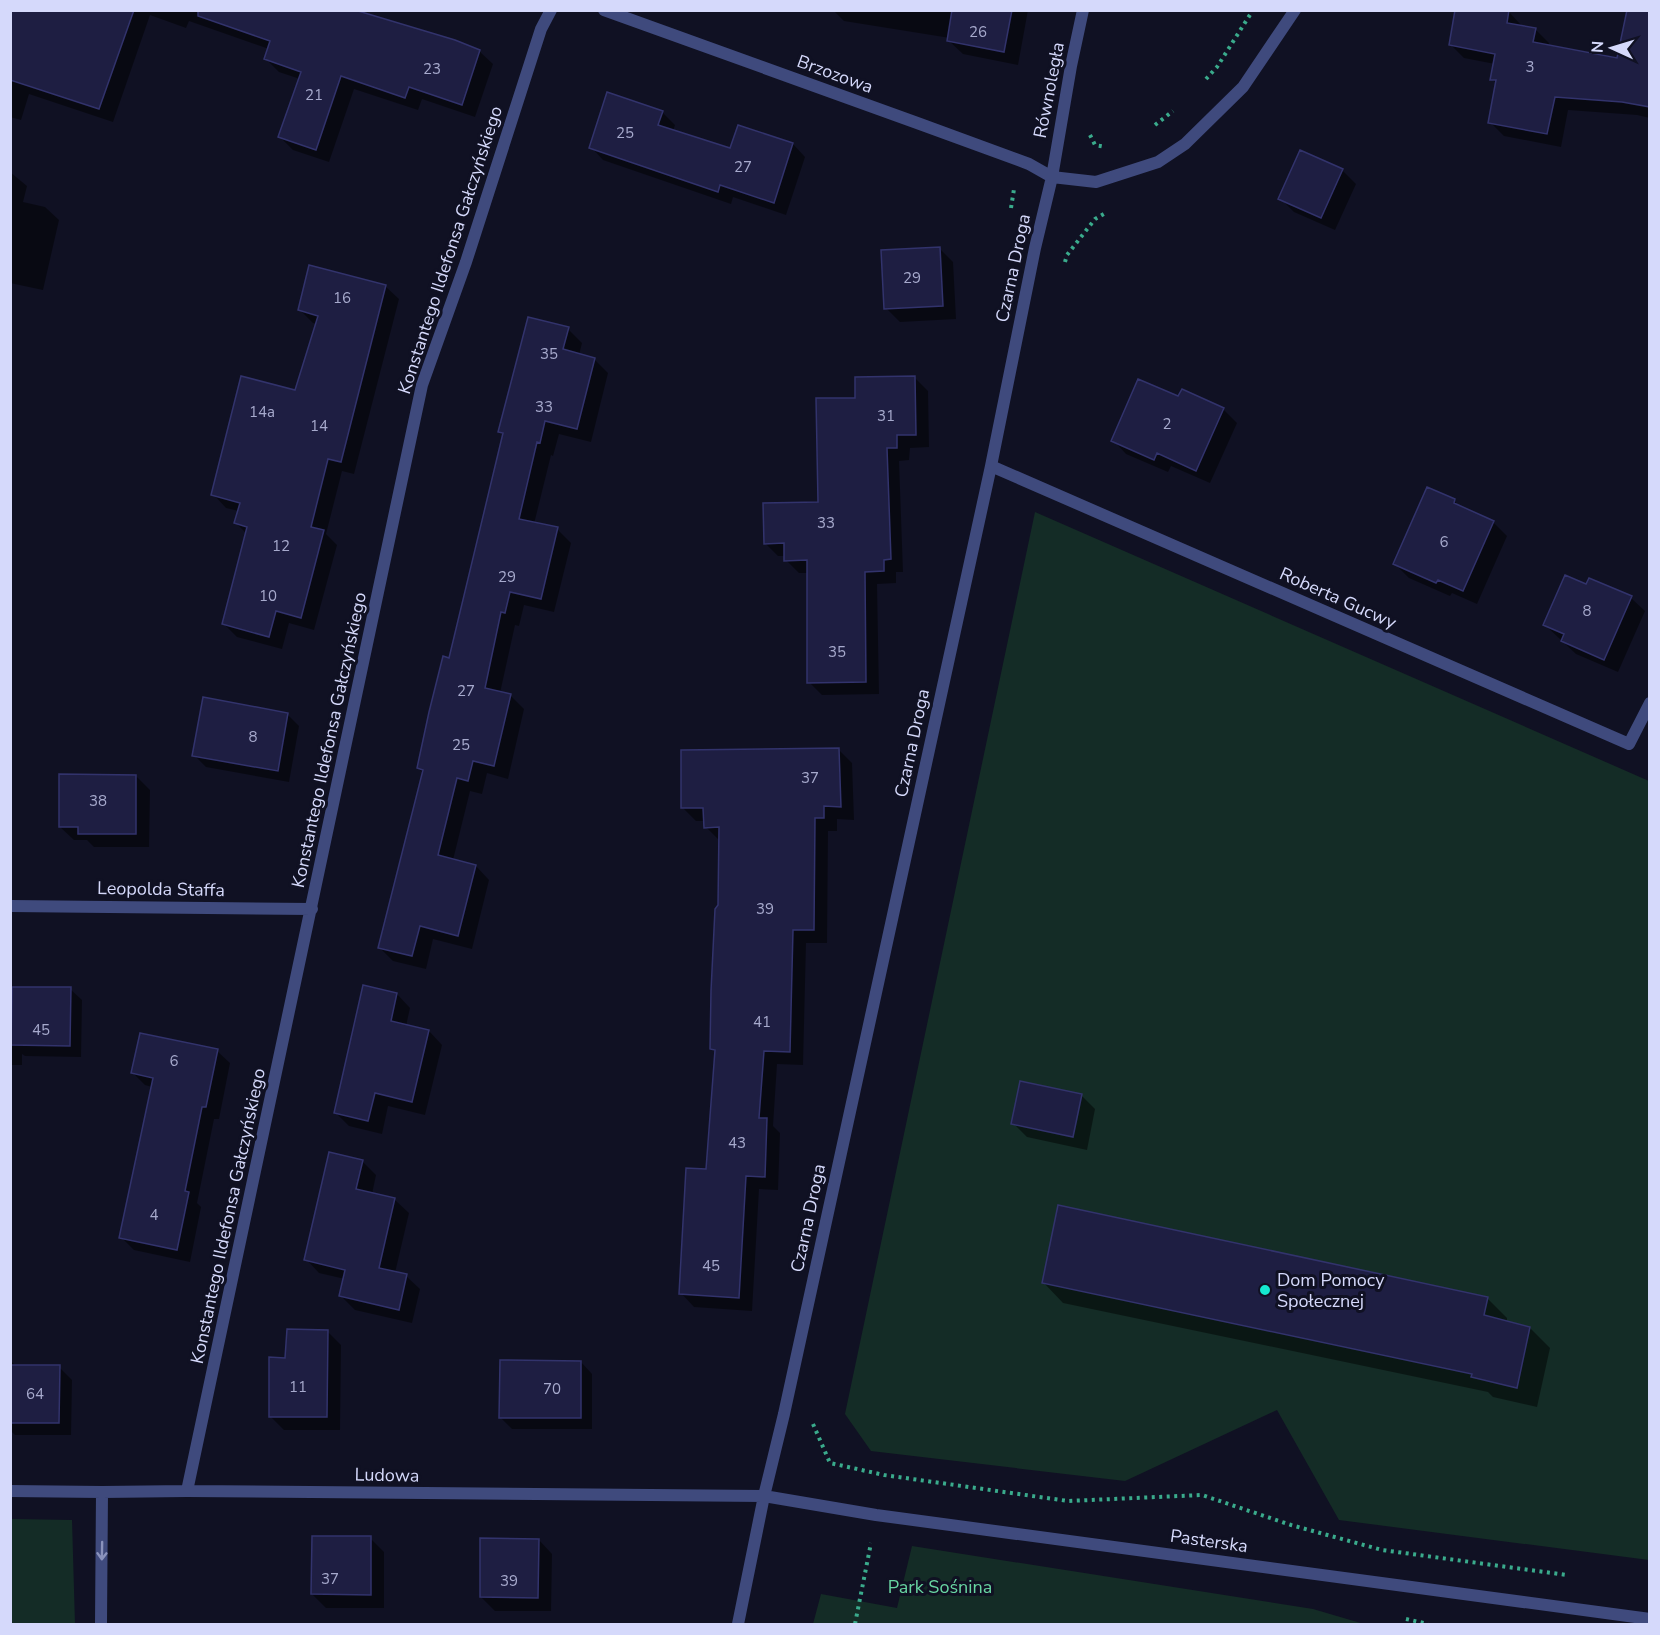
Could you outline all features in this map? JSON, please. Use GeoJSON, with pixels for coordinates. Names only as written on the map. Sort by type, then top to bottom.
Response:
{"type":"FeatureCollection","features":[{"type":"Feature","properties":{"kind":"street","name":"Konstantego Ildefonsa Gałczyńskiego"},"geometry":{"type":"LineString","coordinates":[[188,1491],[422,385],[466,262],[534,49],[551,10]]}},
{"type":"Feature","properties":{"kind":"street","name":"Brzozowa"},"geometry":{"type":"LineString","coordinates":[[604,10],[1029,164],[1052,177]]}},
{"type":"Feature","properties":{"kind":"street","name":"Równoległa"},"geometry":{"type":"LineString","coordinates":[[1052,177],[1083,10]]}},
{"type":"Feature","properties":{"kind":"street"},"geometry":{"type":"LineString","coordinates":[[1052,177],[1096,182],[1158,162],[1185,144],[1243,87],[1295,10]]}},
{"type":"Feature","properties":{"kind":"street","name":"Czarna Droga"},"geometry":{"type":"LineString","coordinates":[[738,1624],[1052,177]]}},
{"type":"Feature","properties":{"kind":"street","name":"Roberta Gucwy"},"geometry":{"type":"LineString","coordinates":[[991,466],[1629,744],[1650,703]]}},
{"type":"Feature","properties":{"kind":"street","name":"Leopolda Staffa"},"geometry":{"type":"LineString","coordinates":[[10,906],[312,909]]}},
{"type":"Feature","properties":{"kind":"street","name":"Ludowa"},"geometry":{"type":"LineString","coordinates":[[10,1491],[764,1496]]}},
{"type":"Feature","properties":{"kind":"street"},"geometry":{"type":"LineString","coordinates":[[101,1624],[102,1492]]}},
{"type":"Feature","properties":{"kind":"street","name":"Pasterska"},"geometry":{"type":"LineString","coordinates":[[764,1496],[876,1515],[1650,1619]]}},
{"type":"Feature","properties":{"kind":"path"},"geometry":{"type":"LineString","coordinates":[[1203,81],[1217,67],[1253,10]]}},
{"type":"Feature","properties":{"kind":"path"},"geometry":{"type":"LineString","coordinates":[[1151,129],[1174,110]]}},
{"type":"Feature","properties":{"kind":"path"},"geometry":{"type":"LineString","coordinates":[[1088,130],[1095,145],[1114,148]]}},
{"type":"Feature","properties":{"kind":"path"},"geometry":{"type":"LineString","coordinates":[[1064,266],[1067,255],[1095,219],[1113,208]]}},
{"type":"Feature","properties":{"kind":"path"},"geometry":{"type":"LineString","coordinates":[[811,1419],[830,1463],[884,1475],[1068,1501],[1202,1495],[1291,1525],[1382,1550],[1568,1575]]}},
{"type":"Feature","properties":{"kind":"path"},"geometry":{"type":"LineString","coordinates":[[855,1624],[876,1515]]}},
{"type":"Feature","properties":{"kind":"green space"},"geometry":{"type":"Polygon","coordinates":[[[1035,512],[1649,781],[1649,1560],[1339,1520],[1277,1410],[1125,1481],[871,1451],[845,1414],[1035,512]]]}},
{"type":"Feature","properties":{"kind":"green space"},"geometry":{"type":"Polygon","coordinates":[[[11,1519],[72,1520],[75,1624],[11,1624],[11,1519]]]}},
{"type":"Feature","properties":{"kind":"green space","name":"Park Sośnina"},"geometry":{"type":"Polygon","coordinates":[[[912,1546],[1313,1609],[1364,1624],[813,1624],[821,1594],[897,1608],[912,1546]]]}},
{"type":"Feature","properties":{"kind":"building"},"geometry":{"type":"Polygon","coordinates":[[[10,10],[134,10],[99,109],[10,80],[10,10]]]}},
{"type":"Feature","properties":{"kind":"building"},"geometry":{"type":"Polygon","coordinates":[[[198,10],[355,10],[455,40],[480,50],[462,105],[409,87],[405,98],[341,76],[316,150],[278,137],[301,72],[264,59],[270,41],[198,16],[198,10]]]}},
{"type":"Feature","properties":{"kind":"building"},"geometry":{"type":"Polygon","coordinates":[[[952,10],[1012,10],[1004,52],[947,41],[952,10]]]}},
{"type":"Feature","properties":{"kind":"building"},"geometry":{"type":"Polygon","coordinates":[[[1455,10],[1509,10],[1507,23],[1536,28],[1533,42],[1617,58],[1627,10],[1650,10],[1650,107],[1622,102],[1555,97],[1547,134],[1488,123],[1496,80],[1490,80],[1495,54],[1449,45],[1455,10]]]}},
{"type":"Feature","properties":{"kind":"building"},"geometry":{"type":"Polygon","coordinates":[[[607,92],[663,111],[658,125],[730,148],[738,125],[793,143],[774,203],[720,185],[718,192],[589,148],[607,92]]]}},
{"type":"Feature","properties":{"kind":"building"},"geometry":{"type":"Polygon","coordinates":[[[1300,150],[1343,169],[1321,218],[1278,199],[1300,150]]]}},
{"type":"Feature","properties":{"kind":"building"},"geometry":{"type":"Polygon","coordinates":[[[940,247],[943,306],[884,309],[881,250],[940,247]]]}},
{"type":"Feature","properties":{"kind":"building"},"geometry":{"type":"Polygon","coordinates":[[[309,265],[386,285],[341,462],[328,459],[311,527],[324,530],[301,618],[276,611],[269,637],[222,624],[247,527],[234,523],[240,503],[211,495],[241,376],[295,390],[318,316],[298,310],[309,265]]]}},
{"type":"Feature","properties":{"kind":"building"},"geometry":{"type":"Polygon","coordinates":[[[528,317],[569,327],[563,349],[595,358],[577,429],[545,421],[540,443],[537,442],[519,519],[558,527],[541,599],[510,592],[505,613],[501,612],[485,688],[511,694],[494,766],[473,761],[468,781],[457,778],[438,855],[476,865],[458,936],[420,926],[412,956],[378,948],[423,770],[417,768],[429,712],[443,656],[449,658],[503,433],[498,432],[528,317]]]}},
{"type":"Feature","properties":{"kind":"building"},"geometry":{"type":"Polygon","coordinates":[[[915,376],[916,435],[897,435],[897,448],[887,448],[891,559],[884,560],[884,571],[865,572],[866,682],[807,683],[807,560],[784,561],[784,543],[764,544],[763,503],[818,502],[816,398],[855,398],[855,377],[915,376]]]}},
{"type":"Feature","properties":{"kind":"building"},"geometry":{"type":"Polygon","coordinates":[[[1138,379],[1178,396],[1182,389],[1224,408],[1196,471],[1157,453],[1154,460],[1111,441],[1138,379]]]}},
{"type":"Feature","properties":{"kind":"building"},"geometry":{"type":"Polygon","coordinates":[[[1427,487],[1455,499],[1454,503],[1494,521],[1463,591],[1438,580],[1436,583],[1393,564],[1427,487]]]}},
{"type":"Feature","properties":{"kind":"building"},"geometry":{"type":"Polygon","coordinates":[[[1565,575],[1586,584],[1589,578],[1632,596],[1604,660],[1561,641],[1564,634],[1543,625],[1565,575]]]}},
{"type":"Feature","properties":{"kind":"building"},"geometry":{"type":"Polygon","coordinates":[[[203,697],[288,713],[278,771],[192,756],[203,697]]]}},
{"type":"Feature","properties":{"kind":"building"},"geometry":{"type":"Polygon","coordinates":[[[839,748],[841,807],[824,806],[824,818],[815,818],[814,930],[793,930],[790,1052],[764,1051],[759,1118],[767,1118],[765,1177],[746,1176],[739,1298],[679,1294],[686,1168],[706,1169],[715,1050],[710,1049],[711,991],[715,909],[718,905],[719,827],[704,828],[703,808],[681,808],[681,750],[839,748]]]}},
{"type":"Feature","properties":{"kind":"building"},"geometry":{"type":"Polygon","coordinates":[[[59,774],[136,775],[136,834],[78,834],[78,827],[59,827],[59,774]]]}},
{"type":"Feature","properties":{"kind":"building"},"geometry":{"type":"Polygon","coordinates":[[[363,985],[397,993],[391,1021],[429,1030],[412,1102],[375,1093],[368,1121],[334,1113],[363,985]]]}},
{"type":"Feature","properties":{"kind":"building"},"geometry":{"type":"Polygon","coordinates":[[[12,987],[71,987],[70,1046],[11,1045],[12,987]]]}},
{"type":"Feature","properties":{"kind":"building"},"geometry":{"type":"Polygon","coordinates":[[[140,1033],[218,1049],[206,1107],[202,1107],[185,1191],[189,1192],[177,1250],[119,1238],[153,1078],[131,1073],[140,1033]]]}},
{"type":"Feature","properties":{"kind":"building"},"geometry":{"type":"Polygon","coordinates":[[[1020,1081],[1082,1094],[1073,1137],[1011,1124],[1020,1081]]]}},
{"type":"Feature","properties":{"kind":"building"},"geometry":{"type":"Polygon","coordinates":[[[329,1152],[363,1160],[356,1189],[395,1198],[379,1268],[407,1274],[399,1310],[339,1296],[345,1270],[304,1260],[329,1152]]]}},
{"type":"Feature","properties":{"kind":"building","name":"Dom Pomocy Społecznej"},"geometry":{"type":"Polygon","coordinates":[[[1058,1205],[1488,1297],[1484,1315],[1530,1327],[1517,1388],[1471,1377],[1472,1374],[1042,1283],[1058,1205]]]}},
{"type":"Feature","properties":{"kind":"building"},"geometry":{"type":"Polygon","coordinates":[[[287,1329],[328,1330],[327,1417],[269,1417],[269,1357],[285,1358],[287,1329]]]}},
{"type":"Feature","properties":{"kind":"building"},"geometry":{"type":"Polygon","coordinates":[[[500,1360],[581,1361],[581,1418],[499,1418],[500,1360]]]}},
{"type":"Feature","properties":{"kind":"building"},"geometry":{"type":"Polygon","coordinates":[[[10,1365],[60,1365],[59,1423],[10,1423],[10,1365]]]}},
{"type":"Feature","properties":{"kind":"building"},"geometry":{"type":"Polygon","coordinates":[[[312,1536],[371,1536],[371,1595],[311,1594],[312,1536]]]}},
{"type":"Feature","properties":{"kind":"building"},"geometry":{"type":"Polygon","coordinates":[[[480,1538],[539,1539],[538,1598],[480,1597],[480,1538]]]}},
{"type":"Feature","properties":{"kind":"place","name":"Dom Pomocy Społecznej"},"geometry":{"type":"Point","coordinates":[1265,1290]}}]}
